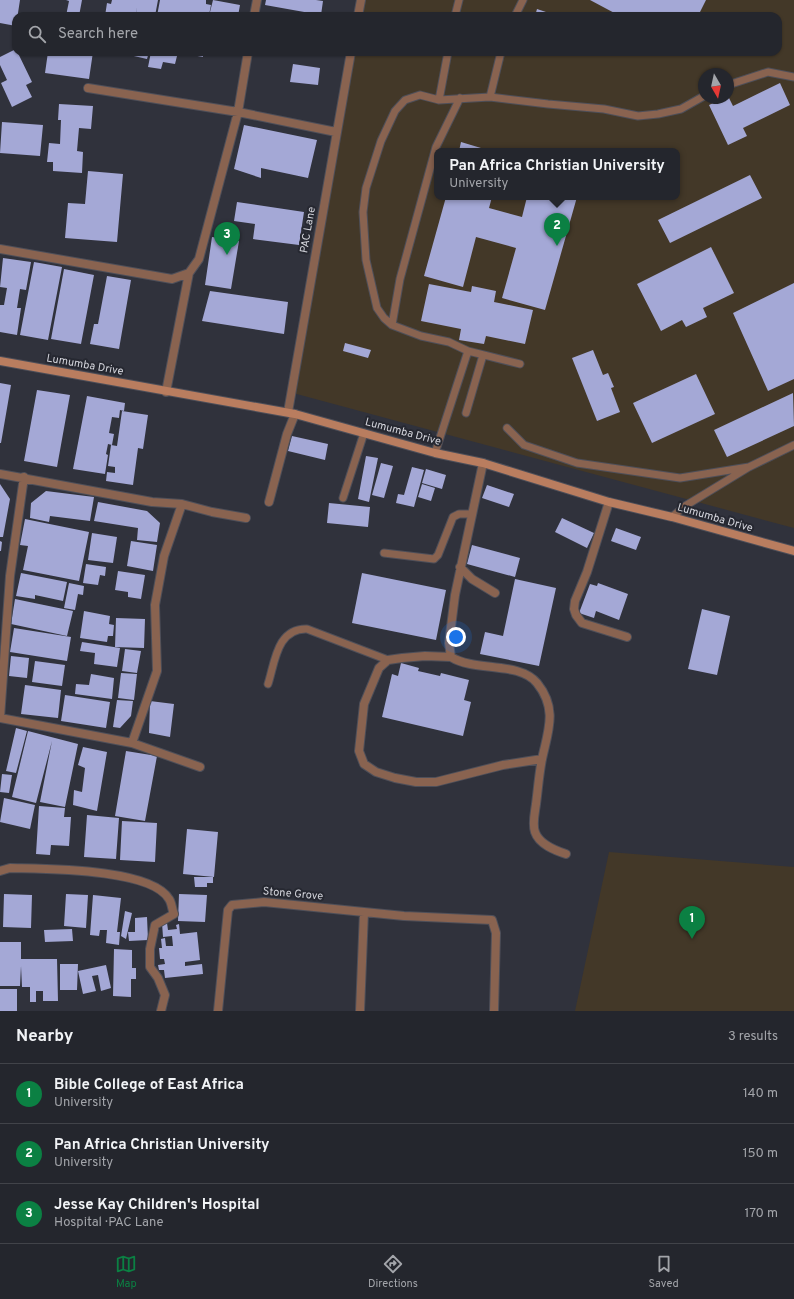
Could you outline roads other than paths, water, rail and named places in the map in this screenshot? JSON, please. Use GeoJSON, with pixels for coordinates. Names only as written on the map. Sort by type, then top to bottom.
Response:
{"type":"FeatureCollection","features":[{"type":"Feature","properties":{"kind":"street"},"geometry":{"type":"LineString","coordinates":[[255,12],[257,0]]}},
{"type":"Feature","properties":{"kind":"street"},"geometry":{"type":"LineString","coordinates":[[359,12],[361,0]]}},
{"type":"Feature","properties":{"kind":"street"},"geometry":{"type":"LineString","coordinates":[[166,392],[189,273],[199,260],[238,112],[247,56]]}},
{"type":"Feature","properties":{"kind":"street","name":"PAC Lane"},"geometry":{"type":"LineString","coordinates":[[269,502],[292,413],[336,132],[351,56]]}},
{"type":"Feature","properties":{"kind":"street"},"geometry":{"type":"LineString","coordinates":[[88,88],[238,112],[336,132]]}},
{"type":"Feature","properties":{"kind":"street"},"geometry":{"type":"LineString","coordinates":[[0,249],[172,279],[189,273]]}},
{"type":"Feature","properties":{"kind":"street","name":"Lumumba Drive"},"geometry":{"type":"LineString","coordinates":[[0,361],[166,392],[292,413],[434,453],[482,464],[609,502],[672,517],[794,551]]}},
{"type":"Feature","properties":{"kind":"street"},"geometry":{"type":"LineString","coordinates":[[451,657],[449,643],[460,567],[482,464]]}},
{"type":"Feature","properties":{"kind":"street"},"geometry":{"type":"LineString","coordinates":[[0,474],[24,477],[152,502],[182,504],[212,512],[246,518]]}},
{"type":"Feature","properties":{"kind":"street"},"geometry":{"type":"LineString","coordinates":[[24,477],[10,576],[0,718],[132,743],[200,767]]}},
{"type":"Feature","properties":{"kind":"street"},"geometry":{"type":"LineString","coordinates":[[609,502],[574,609],[576,615],[582,622],[627,637]]}},
{"type":"Feature","properties":{"kind":"street"},"geometry":{"type":"LineString","coordinates":[[132,743],[157,671],[155,605],[164,556],[182,504]]}},
{"type":"Feature","properties":{"kind":"street"},"geometry":{"type":"LineString","coordinates":[[460,567],[472,579],[496,593]]}},
{"type":"Feature","properties":{"kind":"street"},"geometry":{"type":"LineString","coordinates":[[542,759],[503,765],[436,782],[416,782],[395,778],[376,772],[364,764],[359,751],[364,704],[379,668],[388,660],[425,656],[451,657],[457,661],[520,672],[529,676],[544,695],[550,716],[550,733],[542,759],[534,816],[534,831],[540,840],[556,851],[566,854]]}},
{"type":"Feature","properties":{"kind":"street"},"geometry":{"type":"LineString","coordinates":[[0,871],[10,868],[76,869],[105,873],[137,881],[158,889],[169,899],[174,914],[155,925],[150,949],[150,967],[158,978],[165,995],[161,1011]]}},
{"type":"Feature","properties":{"kind":"street","name":"Stone Grove"},"geometry":{"type":"LineString","coordinates":[[218,1011],[226,916],[228,910],[232,905],[264,902],[364,912],[494,921],[496,933],[494,1011]]}},
{"type":"Feature","properties":{"kind":"street"},"geometry":{"type":"LineString","coordinates":[[360,1011],[364,912]]}},
{"type":"Feature","properties":{"kind":"lane"},"geometry":{"type":"LineString","coordinates":[[456,12],[458,0]]}},
{"type":"Feature","properties":{"kind":"lane"},"geometry":{"type":"LineString","coordinates":[[517,12],[523,0]]}},
{"type":"Feature","properties":{"kind":"lane"},"geometry":{"type":"LineString","coordinates":[[439,100],[447,56]]}},
{"type":"Feature","properties":{"kind":"lane"},"geometry":{"type":"LineString","coordinates":[[490,96],[501,56]]}},
{"type":"Feature","properties":{"kind":"lane"},"geometry":{"type":"LineString","coordinates":[[734,83],[768,72],[794,77]]}},
{"type":"Feature","properties":{"kind":"lane"},"geometry":{"type":"LineString","coordinates":[[520,364],[468,351],[449,342],[421,336],[392,325],[384,318],[377,308],[366,260],[363,212],[366,188],[381,141],[395,111],[405,100],[420,95],[439,100],[490,96],[548,104],[604,109],[638,116],[658,114],[681,109],[698,99]]}},
{"type":"Feature","properties":{"kind":"lane"},"geometry":{"type":"LineString","coordinates":[[436,148],[460,98]]}},
{"type":"Feature","properties":{"kind":"lane"},"geometry":{"type":"LineString","coordinates":[[392,325],[404,264],[434,154]]}},
{"type":"Feature","properties":{"kind":"lane"},"geometry":{"type":"LineString","coordinates":[[434,453],[468,351]]}},
{"type":"Feature","properties":{"kind":"lane"},"geometry":{"type":"LineString","coordinates":[[466,413],[483,355]]}},
{"type":"Feature","properties":{"kind":"lane"},"geometry":{"type":"LineString","coordinates":[[507,428],[524,445],[577,462],[680,478],[749,467]]}},
{"type":"Feature","properties":{"kind":"lane"},"geometry":{"type":"LineString","coordinates":[[343,498],[364,433]]}},
{"type":"Feature","properties":{"kind":"lane"},"geometry":{"type":"LineString","coordinates":[[672,517],[685,506],[749,467],[794,445]]}},
{"type":"Feature","properties":{"kind":"lane"},"geometry":{"type":"LineString","coordinates":[[384,552],[434,558],[438,555],[453,517],[459,514],[472,514]]}},
{"type":"Feature","properties":{"kind":"lane"},"geometry":{"type":"LineString","coordinates":[[268,684],[283,638],[297,629],[307,629],[388,660]]}},
{"type":"Feature","properties":{"kind":"place","name":"Pan Africa Christian University"},"geometry":{"type":"Point","coordinates":[557,246]}},
{"type":"Feature","properties":{"kind":"place","name":"Jesse Kay Children's Hospital"},"geometry":{"type":"Point","coordinates":[227,255]}},
{"type":"Feature","properties":{"kind":"place","name":"Bible College of East Africa"},"geometry":{"type":"Point","coordinates":[692,939]}}]}
